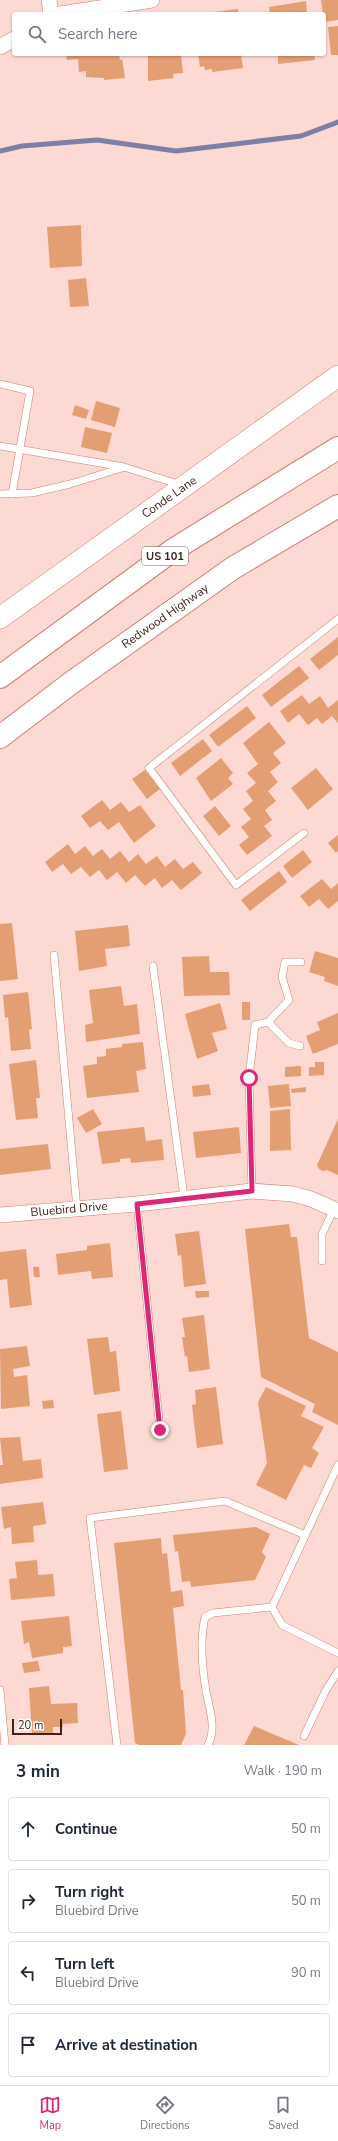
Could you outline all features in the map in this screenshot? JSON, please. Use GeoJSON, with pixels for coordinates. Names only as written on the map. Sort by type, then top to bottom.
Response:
{"type":"FeatureCollection","features":[{"type":"Feature","properties":{"kind":"highway"},"geometry":{"type":"LineString","coordinates":[[246,504],[338,439]]}},
{"type":"Feature","properties":{"kind":"highway","name":"US 101"},"geometry":{"type":"LineString","coordinates":[[0,677],[173,550],[338,448]]}},
{"type":"Feature","properties":{"kind":"highway","name":"Redwood Highway"},"geometry":{"type":"LineString","coordinates":[[0,737],[71,682],[226,573],[338,506]]}},
{"type":"Feature","properties":{"kind":"highway"},"geometry":{"type":"LineString","coordinates":[[277,543],[338,513]]}},
{"type":"Feature","properties":{"kind":"street"},"geometry":{"type":"LineString","coordinates":[[49,0],[51,12]]}},
{"type":"Feature","properties":{"kind":"street"},"geometry":{"type":"LineString","coordinates":[[73,12],[152,0]]}},
{"type":"Feature","properties":{"kind":"street"},"geometry":{"type":"LineString","coordinates":[[0,47],[12,40]]}},
{"type":"Feature","properties":{"kind":"street","name":"Conde Lane"},"geometry":{"type":"LineString","coordinates":[[0,618],[338,376]]}},
{"type":"Feature","properties":{"kind":"street","name":"Bluebird Drive"},"geometry":{"type":"LineString","coordinates":[[0,1215],[137,1204],[184,1197],[252,1191],[293,1194],[336,1210]]}},
{"type":"Feature","properties":{"kind":"lane"},"geometry":{"type":"LineString","coordinates":[[0,384],[30,391],[12,494]]}},
{"type":"Feature","properties":{"kind":"lane"},"geometry":{"type":"LineString","coordinates":[[0,446],[124,467],[185,486]]}},
{"type":"Feature","properties":{"kind":"lane"},"geometry":{"type":"LineString","coordinates":[[0,494],[32,493],[70,484],[124,467]]}},
{"type":"Feature","properties":{"kind":"lane"},"geometry":{"type":"LineString","coordinates":[[304,833],[236,885],[149,768],[338,619]]}},
{"type":"Feature","properties":{"kind":"lane"},"geometry":{"type":"LineString","coordinates":[[54,955],[77,1209]]}},
{"type":"Feature","properties":{"kind":"lane"},"geometry":{"type":"LineString","coordinates":[[252,1191],[249,1078],[255,1024],[268,1022],[290,1000],[282,977],[285,962],[301,962]]}},
{"type":"Feature","properties":{"kind":"lane"},"geometry":{"type":"LineString","coordinates":[[153,966],[184,1197]]}},
{"type":"Feature","properties":{"kind":"lane"},"geometry":{"type":"LineString","coordinates":[[268,1022],[289,1044],[300,1046]]}},
{"type":"Feature","properties":{"kind":"lane"},"geometry":{"type":"LineString","coordinates":[[137,1204],[160,1430]]}},
{"type":"Feature","properties":{"kind":"lane"},"geometry":{"type":"LineString","coordinates":[[322,1260],[322,1234],[336,1210]]}},
{"type":"Feature","properties":{"kind":"lane"},"geometry":{"type":"LineString","coordinates":[[272,1607],[338,1465]]}},
{"type":"Feature","properties":{"kind":"lane"},"geometry":{"type":"LineString","coordinates":[[117,1745],[90,1518],[225,1501],[305,1535]]}},
{"type":"Feature","properties":{"kind":"lane"},"geometry":{"type":"LineString","coordinates":[[272,1607],[282,1625],[338,1653]]}},
{"type":"Feature","properties":{"kind":"lane"},"geometry":{"type":"LineString","coordinates":[[208,1745],[212,1739],[212,1722],[206,1689],[202,1631],[205,1617],[213,1613],[272,1607]]}},
{"type":"Feature","properties":{"kind":"lane"},"geometry":{"type":"LineString","coordinates":[[304,1736],[326,1690],[338,1671]]}},
{"type":"Feature","properties":{"kind":"lane"},"geometry":{"type":"LineString","coordinates":[[0,1690],[5,1745]]}},
{"type":"Feature","properties":{"kind":"building"},"geometry":{"type":"Polygon","coordinates":[[[321,0],[338,0],[338,20],[326,22],[326,12],[323,12],[321,0]]]}},
{"type":"Feature","properties":{"kind":"building"},"geometry":{"type":"Polygon","coordinates":[[[306,1],[307,12],[270,12],[269,7],[306,1]]]}},
{"type":"Feature","properties":{"kind":"building"},"geometry":{"type":"Polygon","coordinates":[[[238,9],[239,12],[214,12],[238,9]]]}},
{"type":"Feature","properties":{"kind":"building"},"geometry":{"type":"Polygon","coordinates":[[[338,26],[338,55],[331,55],[328,27],[338,26]]]}},
{"type":"Feature","properties":{"kind":"building"},"geometry":{"type":"Polygon","coordinates":[[[66,56],[119,56],[120,60],[122,59],[125,78],[104,80],[104,78],[86,77],[86,71],[79,72],[78,59],[67,60],[66,56]]]}},
{"type":"Feature","properties":{"kind":"building"},"geometry":{"type":"Polygon","coordinates":[[[148,56],[181,56],[183,73],[173,74],[174,78],[148,81],[148,56]]]}},
{"type":"Feature","properties":{"kind":"building"},"geometry":{"type":"Polygon","coordinates":[[[198,56],[241,56],[243,68],[212,72],[212,69],[205,70],[204,66],[200,67],[198,56]]]}},
{"type":"Feature","properties":{"kind":"building"},"geometry":{"type":"Polygon","coordinates":[[[278,56],[314,56],[315,60],[278,64],[278,56]]]}},
{"type":"Feature","properties":{"kind":"building"},"geometry":{"type":"Polygon","coordinates":[[[81,225],[82,266],[50,268],[47,227],[81,225]]]}},
{"type":"Feature","properties":{"kind":"building"},"geometry":{"type":"Polygon","coordinates":[[[86,278],[89,306],[70,307],[68,280],[86,278]]]}},
{"type":"Feature","properties":{"kind":"building"},"geometry":{"type":"Polygon","coordinates":[[[96,401],[120,408],[115,427],[91,420],[96,401]]]}},
{"type":"Feature","properties":{"kind":"building"},"geometry":{"type":"Polygon","coordinates":[[[75,405],[89,410],[86,419],[72,415],[75,405]]]}},
{"type":"Feature","properties":{"kind":"building"},"geometry":{"type":"Polygon","coordinates":[[[85,427],[112,433],[107,453],[81,447],[85,427]]]}},
{"type":"Feature","properties":{"kind":"building"},"geometry":{"type":"Polygon","coordinates":[[[338,637],[338,655],[319,670],[310,659],[338,637]]]}},
{"type":"Feature","properties":{"kind":"building"},"geometry":{"type":"Polygon","coordinates":[[[299,666],[309,678],[271,707],[262,695],[299,666]]]}},
{"type":"Feature","properties":{"kind":"building"},"geometry":{"type":"Polygon","coordinates":[[[302,695],[309,704],[320,696],[328,708],[338,700],[338,723],[332,716],[322,724],[317,718],[308,725],[299,714],[288,723],[280,711],[302,695]]]}},
{"type":"Feature","properties":{"kind":"building"},"geometry":{"type":"Polygon","coordinates":[[[247,706],[256,718],[218,747],[209,735],[247,706]]]}},
{"type":"Feature","properties":{"kind":"building"},"geometry":{"type":"Polygon","coordinates":[[[269,722],[286,743],[273,753],[281,763],[270,772],[278,782],[268,791],[276,801],[265,810],[272,820],[264,826],[272,836],[247,855],[239,845],[249,837],[241,827],[251,819],[243,809],[253,801],[246,791],[256,783],[247,773],[258,764],[243,743],[269,722]]]}},
{"type":"Feature","properties":{"kind":"building"},"geometry":{"type":"Polygon","coordinates":[[[203,739],[212,751],[180,776],[171,763],[203,739]]]}},
{"type":"Feature","properties":{"kind":"building"},"geometry":{"type":"Polygon","coordinates":[[[221,758],[233,773],[228,778],[233,784],[211,801],[196,778],[221,758]]]}},
{"type":"Feature","properties":{"kind":"building"},"geometry":{"type":"Polygon","coordinates":[[[316,768],[333,789],[308,810],[291,788],[316,768]]]}},
{"type":"Feature","properties":{"kind":"building"},"geometry":{"type":"Polygon","coordinates":[[[145,770],[160,789],[147,799],[132,779],[145,770]]]}},
{"type":"Feature","properties":{"kind":"building"},"geometry":{"type":"Polygon","coordinates":[[[102,800],[110,810],[121,802],[129,812],[140,805],[156,826],[134,843],[119,822],[108,830],[100,821],[90,828],[81,816],[102,800]]]}},
{"type":"Feature","properties":{"kind":"building"},"geometry":{"type":"Polygon","coordinates":[[[215,806],[231,826],[219,836],[203,816],[215,806]]]}},
{"type":"Feature","properties":{"kind":"building"},"geometry":{"type":"Polygon","coordinates":[[[338,835],[338,851],[336,853],[328,843],[338,835]]]}},
{"type":"Feature","properties":{"kind":"building"},"geometry":{"type":"Polygon","coordinates":[[[68,844],[75,854],[85,846],[93,856],[102,849],[110,859],[120,851],[129,862],[138,854],[146,864],[157,856],[165,867],[175,859],[183,869],[193,862],[202,873],[181,890],[172,880],[162,888],[155,878],[145,886],[135,875],[126,883],[117,872],[107,880],[99,870],[90,877],[81,867],[71,874],[63,864],[52,872],[45,862],[68,844]]]}},
{"type":"Feature","properties":{"kind":"building"},"geometry":{"type":"Polygon","coordinates":[[[303,850],[312,862],[292,878],[283,866],[303,850]]]}},
{"type":"Feature","properties":{"kind":"building"},"geometry":{"type":"Polygon","coordinates":[[[279,871],[287,882],[250,911],[241,900],[279,871]]]}},
{"type":"Feature","properties":{"kind":"building"},"geometry":{"type":"Polygon","coordinates":[[[322,879],[331,889],[338,883],[338,901],[328,909],[319,899],[309,907],[300,896],[322,879]]]}},
{"type":"Feature","properties":{"kind":"building"},"geometry":{"type":"Polygon","coordinates":[[[12,923],[18,979],[0,981],[0,924],[12,923]]]}},
{"type":"Feature","properties":{"kind":"building"},"geometry":{"type":"Polygon","coordinates":[[[128,925],[130,946],[105,949],[107,966],[79,971],[75,931],[128,925]]]}},
{"type":"Feature","properties":{"kind":"building"},"geometry":{"type":"Polygon","coordinates":[[[315,951],[338,958],[338,986],[324,981],[325,977],[309,972],[315,951]]]}},
{"type":"Feature","properties":{"kind":"building"},"geometry":{"type":"Polygon","coordinates":[[[209,956],[210,972],[229,972],[230,995],[184,996],[182,957],[209,956]]]}},
{"type":"Feature","properties":{"kind":"building"},"geometry":{"type":"Polygon","coordinates":[[[121,986],[124,1006],[137,1004],[140,1034],[86,1042],[85,1025],[93,1023],[89,990],[121,986]]]}},
{"type":"Feature","properties":{"kind":"building"},"geometry":{"type":"Polygon","coordinates":[[[28,992],[32,1029],[29,1030],[31,1049],[11,1051],[8,1017],[5,1018],[3,995],[28,992]]]}},
{"type":"Feature","properties":{"kind":"building"},"geometry":{"type":"Polygon","coordinates":[[[242,1002],[250,1002],[250,1020],[242,1020],[242,1002]]]}},
{"type":"Feature","properties":{"kind":"building"},"geometry":{"type":"Polygon","coordinates":[[[220,1003],[227,1029],[212,1033],[218,1051],[197,1059],[185,1014],[220,1003]]]}},
{"type":"Feature","properties":{"kind":"building"},"geometry":{"type":"Polygon","coordinates":[[[338,1013],[338,1044],[313,1054],[306,1036],[320,1030],[317,1022],[338,1013]]]}},
{"type":"Feature","properties":{"kind":"building"},"geometry":{"type":"Polygon","coordinates":[[[143,1042],[146,1069],[136,1071],[139,1092],[87,1098],[83,1066],[97,1064],[97,1057],[106,1056],[106,1049],[122,1047],[122,1044],[143,1042]]]}},
{"type":"Feature","properties":{"kind":"building"},"geometry":{"type":"Polygon","coordinates":[[[36,1060],[40,1098],[36,1098],[38,1118],[16,1120],[9,1064],[36,1060]]]}},
{"type":"Feature","properties":{"kind":"building"},"geometry":{"type":"Polygon","coordinates":[[[315,1062],[324,1062],[324,1075],[309,1076],[309,1067],[315,1067],[315,1062]]]}},
{"type":"Feature","properties":{"kind":"building"},"geometry":{"type":"Polygon","coordinates":[[[301,1066],[301,1076],[285,1077],[285,1067],[301,1066]]]}},
{"type":"Feature","properties":{"kind":"building"},"geometry":{"type":"Polygon","coordinates":[[[209,1084],[211,1095],[193,1097],[192,1086],[209,1084]]]}},
{"type":"Feature","properties":{"kind":"building"},"geometry":{"type":"Polygon","coordinates":[[[289,1084],[291,1106],[270,1108],[268,1086],[289,1084]]]}},
{"type":"Feature","properties":{"kind":"building"},"geometry":{"type":"Polygon","coordinates":[[[306,1087],[306,1092],[292,1093],[291,1089],[306,1087]]]}},
{"type":"Feature","properties":{"kind":"building"},"geometry":{"type":"Polygon","coordinates":[[[93,1109],[102,1124],[86,1133],[77,1118],[93,1109]]]}},
{"type":"Feature","properties":{"kind":"building"},"geometry":{"type":"Polygon","coordinates":[[[290,1109],[291,1150],[270,1151],[270,1111],[290,1109]]]}},
{"type":"Feature","properties":{"kind":"building"},"geometry":{"type":"Polygon","coordinates":[[[338,1119],[338,1175],[327,1170],[323,1171],[319,1169],[317,1165],[338,1119]]]}},
{"type":"Feature","properties":{"kind":"building"},"geometry":{"type":"Polygon","coordinates":[[[144,1127],[146,1141],[162,1139],[164,1160],[131,1163],[130,1158],[120,1159],[120,1162],[102,1164],[97,1132],[144,1127]]]}},
{"type":"Feature","properties":{"kind":"building"},"geometry":{"type":"Polygon","coordinates":[[[239,1127],[241,1153],[196,1158],[193,1132],[239,1127]]]}},
{"type":"Feature","properties":{"kind":"building"},"geometry":{"type":"Polygon","coordinates":[[[48,1144],[51,1169],[0,1175],[0,1149],[48,1144]]]}},
{"type":"Feature","properties":{"kind":"building"},"geometry":{"type":"Polygon","coordinates":[[[289,1224],[291,1237],[297,1237],[309,1338],[338,1352],[338,1425],[312,1412],[315,1404],[261,1377],[245,1229],[289,1224]]]}},
{"type":"Feature","properties":{"kind":"building"},"geometry":{"type":"Polygon","coordinates":[[[199,1231],[206,1284],[184,1287],[181,1255],[178,1256],[175,1234],[199,1231]]]}},
{"type":"Feature","properties":{"kind":"building"},"geometry":{"type":"Polygon","coordinates":[[[110,1243],[113,1277],[92,1279],[91,1271],[58,1275],[56,1254],[87,1250],[87,1246],[110,1243]]]}},
{"type":"Feature","properties":{"kind":"building"},"geometry":{"type":"Polygon","coordinates":[[[26,1249],[32,1305],[10,1308],[7,1279],[0,1280],[0,1252],[26,1249]]]}},
{"type":"Feature","properties":{"kind":"building"},"geometry":{"type":"Polygon","coordinates":[[[33,1267],[39,1267],[40,1277],[34,1277],[33,1267]]]}},
{"type":"Feature","properties":{"kind":"building"},"geometry":{"type":"Polygon","coordinates":[[[195,1291],[209,1291],[209,1297],[196,1298],[195,1291]]]}},
{"type":"Feature","properties":{"kind":"building"},"geometry":{"type":"Polygon","coordinates":[[[204,1315],[210,1369],[189,1372],[182,1337],[185,1337],[182,1318],[204,1315]]]}},
{"type":"Feature","properties":{"kind":"building"},"geometry":{"type":"Polygon","coordinates":[[[108,1337],[110,1352],[116,1351],[120,1391],[94,1395],[87,1339],[108,1337]]]}},
{"type":"Feature","properties":{"kind":"building"},"geometry":{"type":"Polygon","coordinates":[[[27,1346],[30,1366],[13,1369],[14,1377],[27,1375],[30,1406],[1,1409],[0,1349],[27,1346]]]}},
{"type":"Feature","properties":{"kind":"building"},"geometry":{"type":"Polygon","coordinates":[[[216,1387],[223,1444],[197,1448],[192,1405],[196,1404],[195,1390],[216,1387]]]}},
{"type":"Feature","properties":{"kind":"building"},"geometry":{"type":"Polygon","coordinates":[[[266,1387],[306,1406],[301,1416],[324,1427],[312,1448],[319,1453],[311,1468],[304,1465],[286,1500],[256,1485],[267,1463],[258,1402],[266,1387]]]}},
{"type":"Feature","properties":{"kind":"building"},"geometry":{"type":"Polygon","coordinates":[[[53,1400],[54,1408],[43,1409],[42,1401],[53,1400]]]}},
{"type":"Feature","properties":{"kind":"building"},"geometry":{"type":"Polygon","coordinates":[[[121,1411],[128,1469],[104,1472],[97,1414],[121,1411]]]}},
{"type":"Feature","properties":{"kind":"building"},"geometry":{"type":"Polygon","coordinates":[[[20,1437],[23,1461],[41,1459],[43,1478],[0,1484],[0,1465],[3,1465],[0,1438],[20,1437]]]}},
{"type":"Feature","properties":{"kind":"building"},"geometry":{"type":"Polygon","coordinates":[[[43,1502],[46,1524],[33,1526],[34,1542],[12,1544],[11,1527],[4,1529],[1,1507],[43,1502]]]}},
{"type":"Feature","properties":{"kind":"building"},"geometry":{"type":"Polygon","coordinates":[[[256,1527],[270,1534],[262,1552],[266,1557],[255,1580],[191,1587],[190,1581],[182,1582],[178,1551],[175,1552],[173,1535],[256,1527]]]}},
{"type":"Feature","properties":{"kind":"building"},"geometry":{"type":"Polygon","coordinates":[[[161,1538],[162,1554],[167,1553],[171,1592],[182,1590],[184,1606],[173,1608],[181,1690],[183,1690],[186,1734],[181,1745],[139,1745],[135,1743],[114,1543],[161,1538]]]}},
{"type":"Feature","properties":{"kind":"building"},"geometry":{"type":"Polygon","coordinates":[[[37,1560],[38,1575],[53,1574],[55,1596],[11,1600],[9,1579],[17,1578],[15,1562],[37,1560]]]}},
{"type":"Feature","properties":{"kind":"building"},"geometry":{"type":"Polygon","coordinates":[[[69,1616],[72,1646],[63,1647],[63,1653],[32,1658],[29,1642],[24,1644],[21,1621],[69,1616]]]}},
{"type":"Feature","properties":{"kind":"building"},"geometry":{"type":"Polygon","coordinates":[[[38,1661],[40,1671],[24,1673],[22,1663],[38,1661]]]}},
{"type":"Feature","properties":{"kind":"building"},"geometry":{"type":"Polygon","coordinates":[[[49,1686],[51,1704],[77,1703],[78,1723],[63,1724],[63,1727],[53,1727],[53,1733],[32,1734],[29,1688],[49,1686]]]}},
{"type":"Feature","properties":{"kind":"building"},"geometry":{"type":"Polygon","coordinates":[[[254,1726],[299,1745],[244,1745],[254,1726]]]}},
{"type":"Feature","properties":{"kind":"waterway"},"geometry":{"type":"LineString","coordinates":[[0,151],[22,146],[97,140],[176,151],[301,136],[338,122]]}},
{"type":"Feature","properties":{"kind":"route"},"geometry":{"type":"LineString","coordinates":[[160,1430],[137,1204],[184,1197],[252,1191],[249,1078]]}}]}
